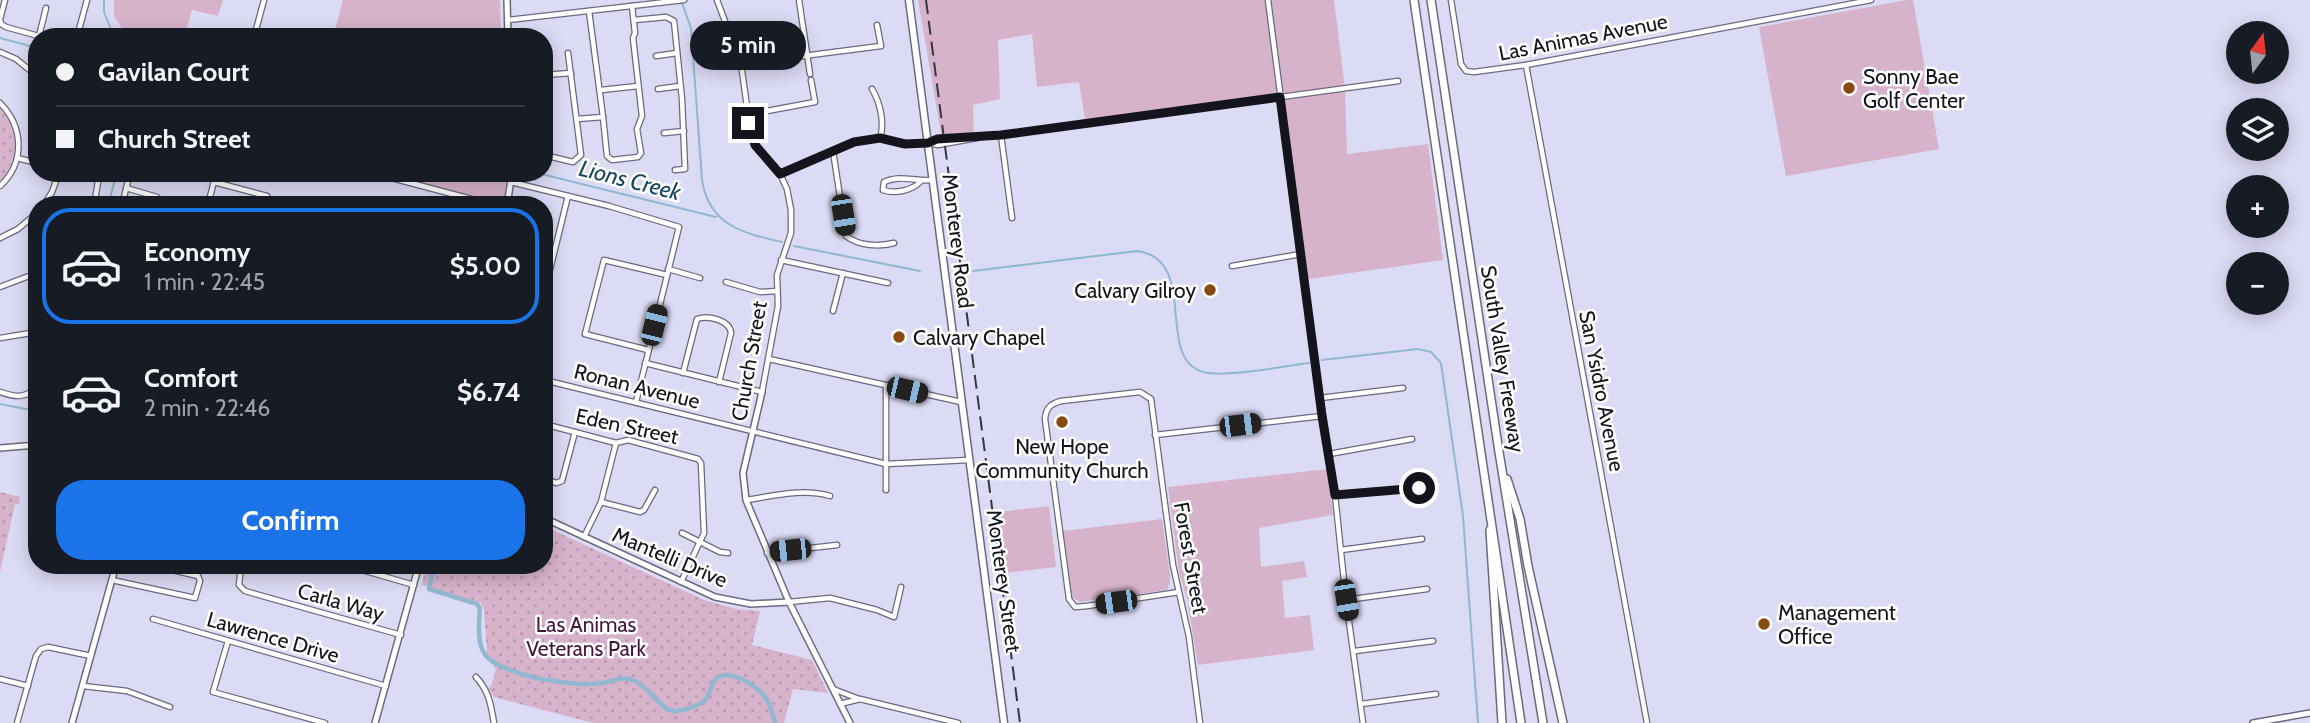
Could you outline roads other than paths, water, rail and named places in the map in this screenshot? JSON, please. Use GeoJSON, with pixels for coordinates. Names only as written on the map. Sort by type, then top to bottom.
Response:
{"type":"FeatureCollection","features":[{"type":"Feature","properties":{"kind":"highway","name":"South Valley Freeway"},"geometry":{"type":"LineString","coordinates":[[1414,0],[1521,723]]}},
{"type":"Feature","properties":{"kind":"highway","name":"South Valley Freeway"},"geometry":{"type":"LineString","coordinates":[[1431,0],[1543,723]]}},
{"type":"Feature","properties":{"kind":"highway"},"geometry":{"type":"LineString","coordinates":[[1499,452],[1520,519],[1563,723]]}},
{"type":"Feature","properties":{"kind":"highway"},"geometry":{"type":"LineString","coordinates":[[1491,519],[1489,539],[1502,723]]}},
{"type":"Feature","properties":{"kind":"main road","name":"Monterey Road"},"geometry":{"type":"LineString","coordinates":[[909,0],[961,402]]}},
{"type":"Feature","properties":{"kind":"main road","name":"Monterey Street"},"geometry":{"type":"LineString","coordinates":[[961,402],[1004,723]]}},
{"type":"Feature","properties":{"kind":"street"},"geometry":{"type":"LineString","coordinates":[[5,0],[1,24],[28,33]]}},
{"type":"Feature","properties":{"kind":"street"},"geometry":{"type":"LineString","coordinates":[[79,28],[87,0]]}},
{"type":"Feature","properties":{"kind":"street"},"geometry":{"type":"LineString","coordinates":[[256,28],[264,0]]}},
{"type":"Feature","properties":{"kind":"street"},"geometry":{"type":"LineString","coordinates":[[507,0],[508,28]]}},
{"type":"Feature","properties":{"kind":"street"},"geometry":{"type":"LineString","coordinates":[[508,20],[684,0]]}},
{"type":"Feature","properties":{"kind":"street","name":"Church Street"},"geometry":{"type":"LineString","coordinates":[[717,0],[741,64],[751,135],[755,145],[780,174],[787,189],[791,210],[791,233],[777,275],[779,306],[743,473],[746,500],[766,553],[850,723]]}},
{"type":"Feature","properties":{"kind":"street"},"geometry":{"type":"LineString","coordinates":[[799,0],[810,74]]}},
{"type":"Feature","properties":{"kind":"street"},"geometry":{"type":"LineString","coordinates":[[1268,0],[1363,723]]}},
{"type":"Feature","properties":{"kind":"street","name":"Las Animas Avenue"},"geometry":{"type":"LineString","coordinates":[[1451,0],[1459,59],[1466,71],[1478,72],[1871,0]]}},
{"type":"Feature","properties":{"kind":"street"},"geometry":{"type":"LineString","coordinates":[[589,11],[601,90],[607,156],[612,160],[638,157],[641,153],[637,129],[642,116],[632,6]]}},
{"type":"Feature","properties":{"kind":"street"},"geometry":{"type":"LineString","coordinates":[[42,28],[46,8]]}},
{"type":"Feature","properties":{"kind":"street"},"geometry":{"type":"LineString","coordinates":[[634,20],[666,17],[674,21],[685,169],[675,170]]}},
{"type":"Feature","properties":{"kind":"street"},"geometry":{"type":"LineString","coordinates":[[741,64],[881,46],[877,25]]}},
{"type":"Feature","properties":{"kind":"street"},"geometry":{"type":"LineString","coordinates":[[0,52],[16,59],[28,69]]}},
{"type":"Feature","properties":{"kind":"street"},"geometry":{"type":"LineString","coordinates":[[553,157],[573,162],[578,159],[581,148],[568,52]]}},
{"type":"Feature","properties":{"kind":"street"},"geometry":{"type":"LineString","coordinates":[[656,56],[677,53]]}},
{"type":"Feature","properties":{"kind":"street","name":"San Ysidro Avenue"},"geometry":{"type":"LineString","coordinates":[[1526,65],[1647,723]]}},
{"type":"Feature","properties":{"kind":"street"},"geometry":{"type":"LineString","coordinates":[[553,74],[571,73]]}},
{"type":"Feature","properties":{"kind":"street"},"geometry":{"type":"LineString","coordinates":[[747,112],[815,102],[811,80]]}},
{"type":"Feature","properties":{"kind":"street"},"geometry":{"type":"LineString","coordinates":[[780,174],[854,142],[880,138],[905,144],[938,145],[982,136],[1398,81]]}},
{"type":"Feature","properties":{"kind":"street"},"geometry":{"type":"LineString","coordinates":[[601,90],[638,86]]}},
{"type":"Feature","properties":{"kind":"street"},"geometry":{"type":"LineString","coordinates":[[658,89],[680,86]]}},
{"type":"Feature","properties":{"kind":"street"},"geometry":{"type":"LineString","coordinates":[[872,89],[878,99],[881,115],[880,138]]}},
{"type":"Feature","properties":{"kind":"street"},"geometry":{"type":"LineString","coordinates":[[0,103],[12,117],[19,142],[11,173],[0,186]]}},
{"type":"Feature","properties":{"kind":"street"},"geometry":{"type":"LineString","coordinates":[[577,119],[603,117]]}},
{"type":"Feature","properties":{"kind":"street"},"geometry":{"type":"LineString","coordinates":[[664,133],[684,131]]}},
{"type":"Feature","properties":{"kind":"street"},"geometry":{"type":"LineString","coordinates":[[1001,135],[1012,218]]}},
{"type":"Feature","properties":{"kind":"street"},"geometry":{"type":"LineString","coordinates":[[833,151],[846,236],[853,241],[881,246],[894,243]]}},
{"type":"Feature","properties":{"kind":"street"},"geometry":{"type":"LineString","coordinates":[[17,158],[28,161]]}},
{"type":"Feature","properties":{"kind":"street"},"geometry":{"type":"LineString","coordinates":[[921,181],[913,188],[892,192],[885,191],[883,186],[888,179],[905,177],[921,181],[932,180]]}},
{"type":"Feature","properties":{"kind":"street"},"geometry":{"type":"LineString","coordinates":[[124,196],[128,182]]}},
{"type":"Feature","properties":{"kind":"street"},"geometry":{"type":"LineString","coordinates":[[210,196],[214,182],[267,196]]}},
{"type":"Feature","properties":{"kind":"street"},"geometry":{"type":"LineString","coordinates":[[407,182],[460,196]]}},
{"type":"Feature","properties":{"kind":"street"},"geometry":{"type":"LineString","coordinates":[[509,196],[511,182],[679,227],[636,402]]}},
{"type":"Feature","properties":{"kind":"street"},"geometry":{"type":"LineString","coordinates":[[126,188],[154,196]]}},
{"type":"Feature","properties":{"kind":"street"},"geometry":{"type":"LineString","coordinates":[[553,258],[568,196]]}},
{"type":"Feature","properties":{"kind":"street"},"geometry":{"type":"LineString","coordinates":[[0,238],[28,221]]}},
{"type":"Feature","properties":{"kind":"street"},"geometry":{"type":"LineString","coordinates":[[1232,266],[1301,254]]}},
{"type":"Feature","properties":{"kind":"street"},"geometry":{"type":"LineString","coordinates":[[648,350],[585,334],[604,260],[700,278]]}},
{"type":"Feature","properties":{"kind":"street"},"geometry":{"type":"LineString","coordinates":[[781,260],[888,283]]}},
{"type":"Feature","properties":{"kind":"street"},"geometry":{"type":"LineString","coordinates":[[833,311],[843,273]]}},
{"type":"Feature","properties":{"kind":"street"},"geometry":{"type":"LineString","coordinates":[[0,287],[28,277]]}},
{"type":"Feature","properties":{"kind":"street"},"geometry":{"type":"LineString","coordinates":[[726,282],[761,292],[777,291]]}},
{"type":"Feature","properties":{"kind":"street"},"geometry":{"type":"LineString","coordinates":[[683,373],[697,320],[703,317],[726,323],[731,330],[719,382]]}},
{"type":"Feature","properties":{"kind":"street"},"geometry":{"type":"LineString","coordinates":[[0,338],[28,333]]}},
{"type":"Feature","properties":{"kind":"street"},"geometry":{"type":"LineString","coordinates":[[769,359],[961,402]]}},
{"type":"Feature","properties":{"kind":"street"},"geometry":{"type":"LineString","coordinates":[[645,363],[762,392]]}},
{"type":"Feature","properties":{"kind":"street","name":"Ronan Avenue"},"geometry":{"type":"LineString","coordinates":[[553,382],[886,464],[969,460]]}},
{"type":"Feature","properties":{"kind":"street"},"geometry":{"type":"LineString","coordinates":[[886,386],[886,491]]}},
{"type":"Feature","properties":{"kind":"street"},"geometry":{"type":"LineString","coordinates":[[1320,398],[1403,388]]}},
{"type":"Feature","properties":{"kind":"street"},"geometry":{"type":"LineString","coordinates":[[0,392],[15,396],[28,394]]}},
{"type":"Feature","properties":{"kind":"street","name":"Forest Street"},"geometry":{"type":"LineString","coordinates":[[1179,592],[1087,606],[1075,607],[1071,603],[1045,412],[1051,405],[1090,397],[1140,392],[1151,399],[1200,723]]}},
{"type":"Feature","properties":{"kind":"street"},"geometry":{"type":"LineString","coordinates":[[1155,435],[1322,416]]}},
{"type":"Feature","properties":{"kind":"street","name":"Eden Street"},"geometry":{"type":"LineString","coordinates":[[553,426],[616,443],[628,440],[695,457],[701,463],[705,525],[701,542]]}},
{"type":"Feature","properties":{"kind":"street"},"geometry":{"type":"LineString","coordinates":[[553,482],[561,483],[565,476],[575,432]]}},
{"type":"Feature","properties":{"kind":"street"},"geometry":{"type":"LineString","coordinates":[[1329,454],[1412,439]]}},
{"type":"Feature","properties":{"kind":"street"},"geometry":{"type":"LineString","coordinates":[[584,537],[601,502],[616,443]]}},
{"type":"Feature","properties":{"kind":"street"},"geometry":{"type":"LineString","coordinates":[[0,448],[28,446]]}},
{"type":"Feature","properties":{"kind":"street"},"geometry":{"type":"LineString","coordinates":[[1335,495],[1419,488]]}},
{"type":"Feature","properties":{"kind":"street"},"geometry":{"type":"LineString","coordinates":[[601,502],[640,512],[644,510],[655,490]]}},
{"type":"Feature","properties":{"kind":"street"},"geometry":{"type":"LineString","coordinates":[[746,500],[814,491],[830,496]]}},
{"type":"Feature","properties":{"kind":"street","name":"Mantelli Drive"},"geometry":{"type":"LineString","coordinates":[[553,522],[705,593],[735,602],[789,602]]}},
{"type":"Feature","properties":{"kind":"street"},"geometry":{"type":"LineString","coordinates":[[682,533],[728,553]]}},
{"type":"Feature","properties":{"kind":"street"},"geometry":{"type":"LineString","coordinates":[[1341,550],[1422,539]]}},
{"type":"Feature","properties":{"kind":"street"},"geometry":{"type":"LineString","coordinates":[[681,582],[701,542]]}},
{"type":"Feature","properties":{"kind":"street"},"geometry":{"type":"LineString","coordinates":[[766,553],[837,545]]}},
{"type":"Feature","properties":{"kind":"street"},"geometry":{"type":"LineString","coordinates":[[72,723],[114,574]]}},
{"type":"Feature","properties":{"kind":"street"},"geometry":{"type":"LineString","coordinates":[[112,580],[195,598],[200,581],[198,576],[189,574]]}},
{"type":"Feature","properties":{"kind":"street","name":"Carla Way"},"geometry":{"type":"LineString","coordinates":[[240,574],[240,589],[249,593],[401,635]]}},
{"type":"Feature","properties":{"kind":"street"},"geometry":{"type":"LineString","coordinates":[[376,574],[414,585]]}},
{"type":"Feature","properties":{"kind":"street"},"geometry":{"type":"LineString","coordinates":[[375,723],[417,574]]}},
{"type":"Feature","properties":{"kind":"street"},"geometry":{"type":"LineString","coordinates":[[789,602],[830,598],[894,617],[901,587]]}},
{"type":"Feature","properties":{"kind":"street"},"geometry":{"type":"LineString","coordinates":[[1346,600],[1427,589]]}},
{"type":"Feature","properties":{"kind":"street","name":"Lawrence Drive"},"geometry":{"type":"LineString","coordinates":[[153,619],[386,686]]}},
{"type":"Feature","properties":{"kind":"street"},"geometry":{"type":"LineString","coordinates":[[228,640],[213,692],[325,723]]}},
{"type":"Feature","properties":{"kind":"street"},"geometry":{"type":"LineString","coordinates":[[1354,651],[1433,641]]}},
{"type":"Feature","properties":{"kind":"street"},"geometry":{"type":"LineString","coordinates":[[17,723],[36,656],[44,647],[91,656]]}},
{"type":"Feature","properties":{"kind":"street"},"geometry":{"type":"LineString","coordinates":[[476,677],[484,685],[490,699],[494,723]]}},
{"type":"Feature","properties":{"kind":"street"},"geometry":{"type":"LineString","coordinates":[[0,679],[28,686]]}},
{"type":"Feature","properties":{"kind":"street"},"geometry":{"type":"LineString","coordinates":[[83,686],[134,692],[170,708]]}},
{"type":"Feature","properties":{"kind":"street"},"geometry":{"type":"LineString","coordinates":[[833,689],[860,699],[958,723]]}},
{"type":"Feature","properties":{"kind":"street"},"geometry":{"type":"LineString","coordinates":[[1361,704],[1436,694]]}},
{"type":"Feature","properties":{"kind":"street"},"geometry":{"type":"LineString","coordinates":[[840,704],[860,699]]}},
{"type":"Feature","properties":{"kind":"street"},"geometry":{"type":"LineString","coordinates":[[2253,723],[2310,713]]}},
{"type":"Feature","properties":{"kind":"waterway","name":"Lions Creek"},"geometry":{"type":"LineString","coordinates":[[104,0],[104,12],[110,28]]}},
{"type":"Feature","properties":{"kind":"waterway"},"geometry":{"type":"LineString","coordinates":[[682,3],[691,28],[702,180],[706,195],[712,207],[730,225],[782,242]]}},
{"type":"Feature","properties":{"kind":"waterway"},"geometry":{"type":"LineString","coordinates":[[0,38],[28,46]]}},
{"type":"Feature","properties":{"kind":"waterway","name":"Lions Creek"},"geometry":{"type":"LineString","coordinates":[[553,177],[716,217]]}},
{"type":"Feature","properties":{"kind":"waterway"},"geometry":{"type":"LineString","coordinates":[[111,196],[114,182]]}},
{"type":"Feature","properties":{"kind":"waterway"},"geometry":{"type":"LineString","coordinates":[[794,246],[920,271]]}},
{"type":"Feature","properties":{"kind":"waterway"},"geometry":{"type":"LineString","coordinates":[[973,271],[1137,251],[1156,258],[1167,271],[1173,289],[1181,348],[1189,363],[1203,372],[1226,374],[1309,363]]}},
{"type":"Feature","properties":{"kind":"waterway"},"geometry":{"type":"LineString","coordinates":[[1322,360],[1418,349],[1431,352],[1441,363],[1463,516],[1478,723]]}},
{"type":"Feature","properties":{"kind":"waterway"},"geometry":{"type":"LineString","coordinates":[[0,404],[28,408]]}},
{"type":"Feature","properties":{"kind":"waterway"},"geometry":{"type":"LineString","coordinates":[[432,574],[429,589],[477,604],[480,608],[480,643],[488,658],[512,671],[545,680]]}},
{"type":"Feature","properties":{"kind":"waterway"},"geometry":{"type":"LineString","coordinates":[[548,680],[589,684],[629,679],[639,683],[665,708],[675,711],[703,702],[713,682],[720,676],[734,676],[750,683],[762,693],[775,723]]}},
{"type":"Feature","properties":{"kind":"railway"},"geometry":{"type":"LineString","coordinates":[[926,0],[1020,723]]}},
{"type":"Feature","properties":{"kind":"place","name":"Sonny Bae Golf Center"},"geometry":{"type":"Point","coordinates":[1849,88]}},
{"type":"Feature","properties":{"kind":"place","name":"Calvary Gilroy"},"geometry":{"type":"Point","coordinates":[1210,290]}},
{"type":"Feature","properties":{"kind":"place","name":"Calvary Chapel"},"geometry":{"type":"Point","coordinates":[899,337]}},
{"type":"Feature","properties":{"kind":"place","name":"New Hope Community Church"},"geometry":{"type":"Point","coordinates":[1062,422]}},
{"type":"Feature","properties":{"kind":"place","name":"Management Office"},"geometry":{"type":"Point","coordinates":[1764,624]}},
{"type":"Feature","properties":{"kind":"park label","name":"Las Animas Veterans Park"},"geometry":{"type":"Point","coordinates":[586,636]}}]}
